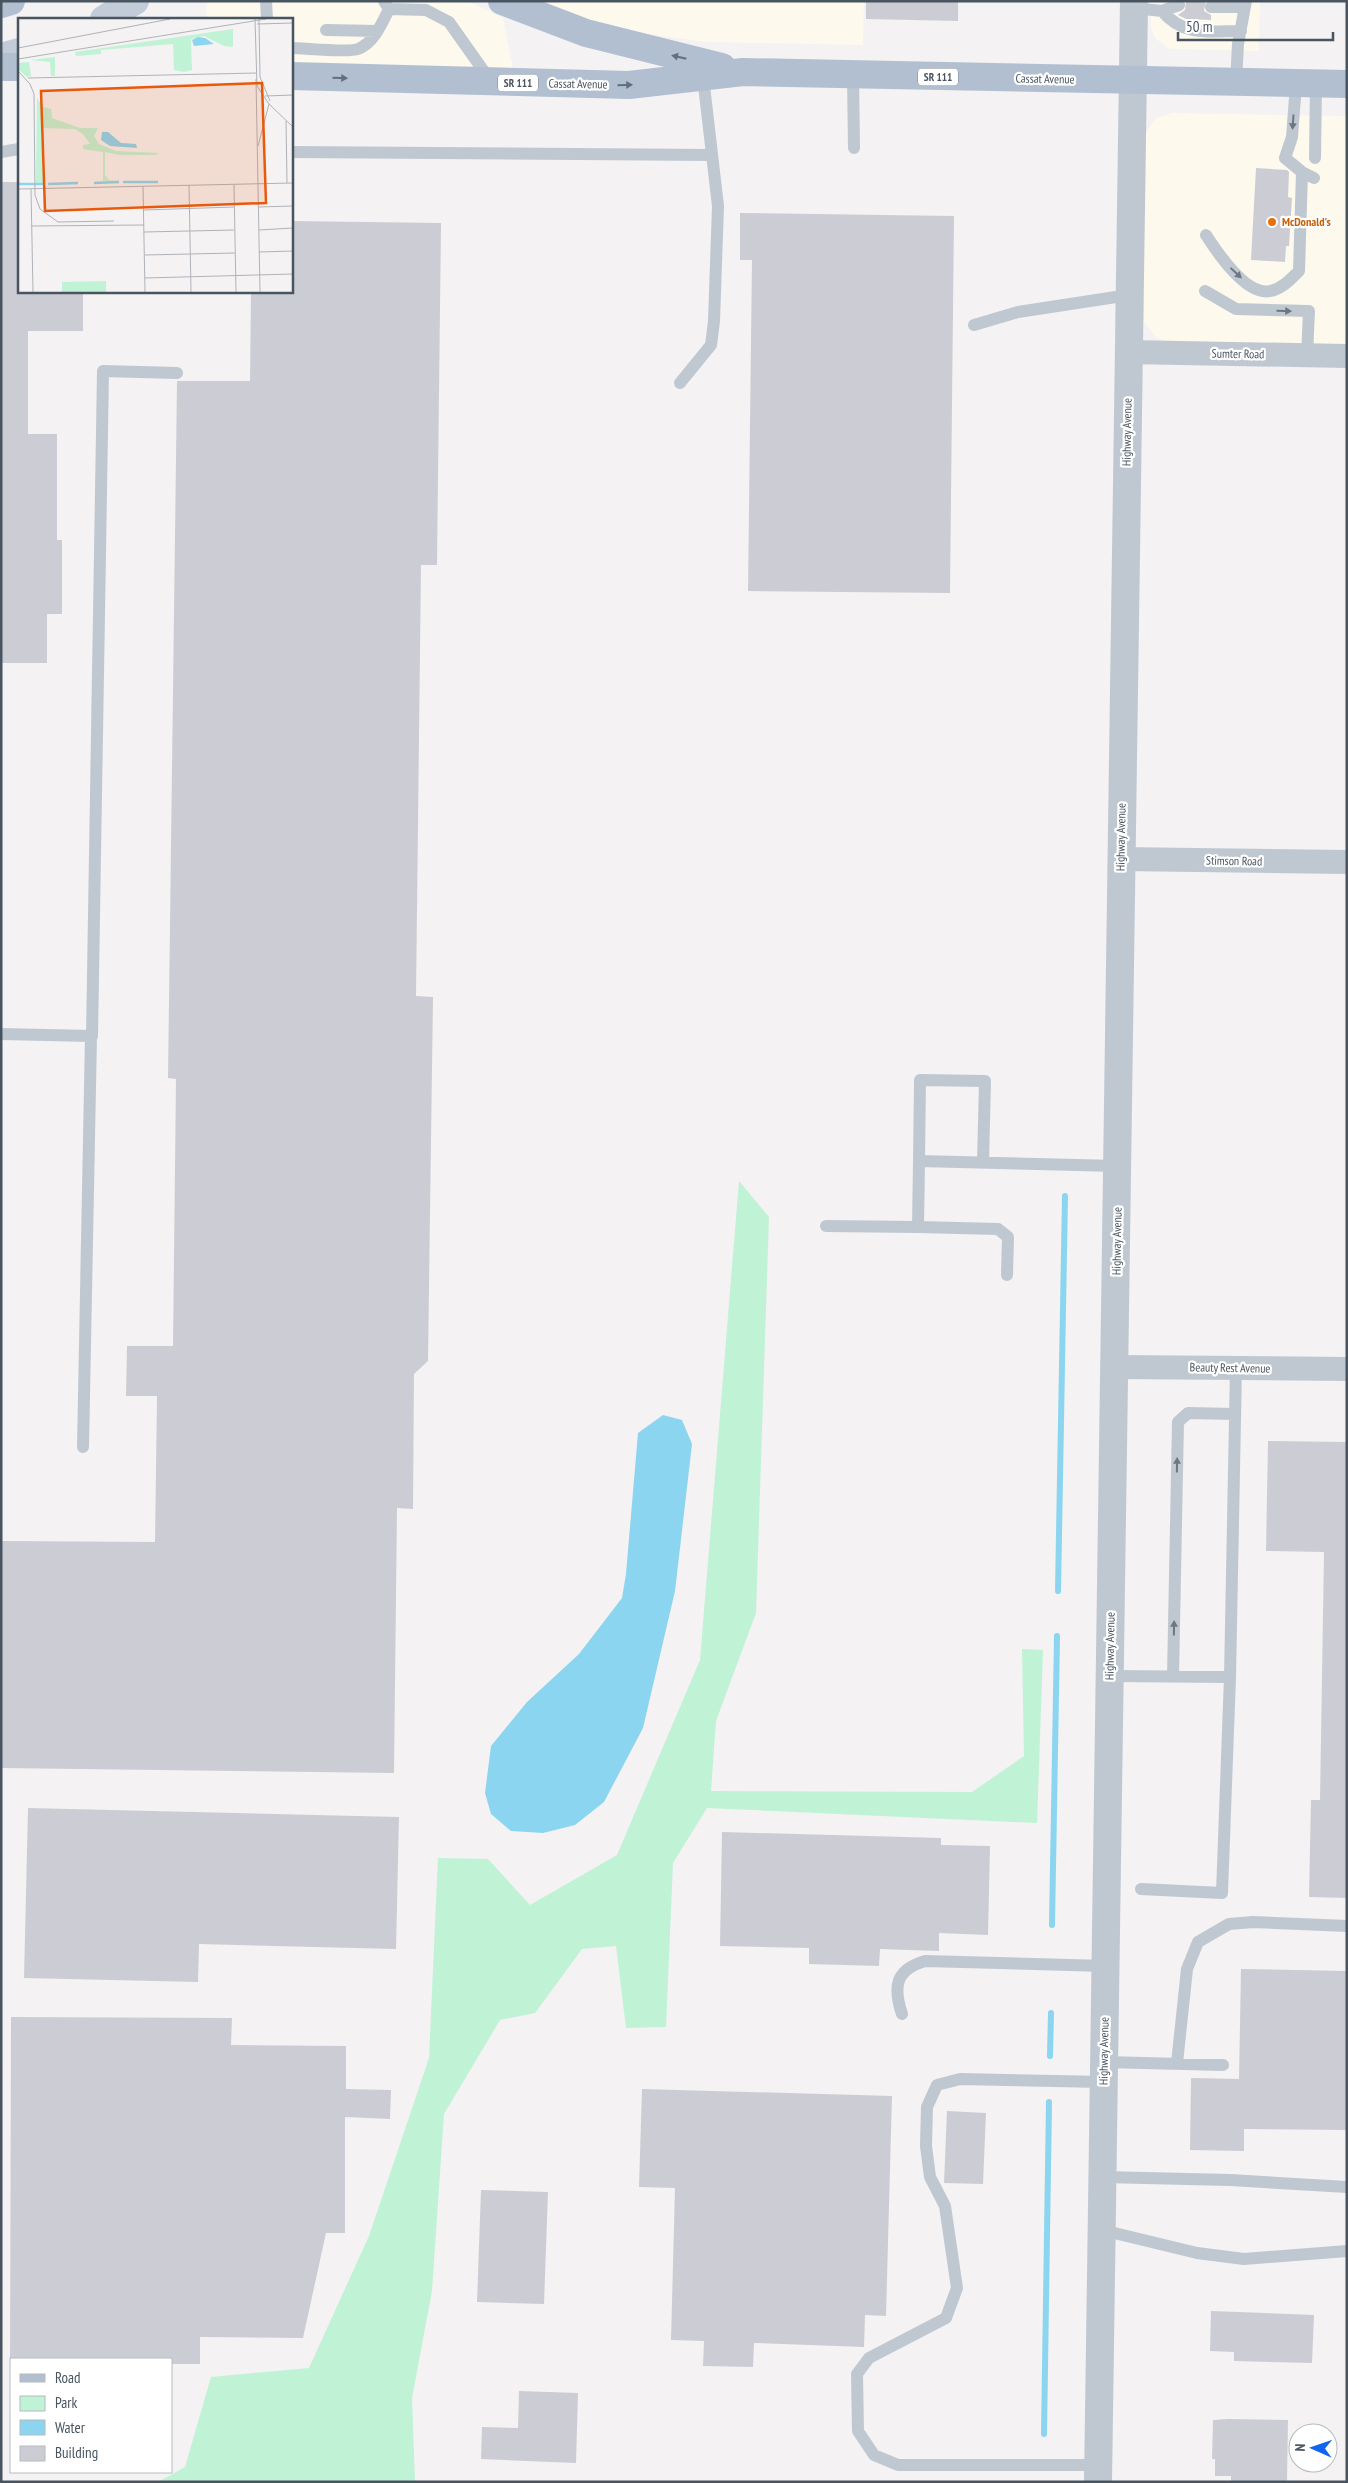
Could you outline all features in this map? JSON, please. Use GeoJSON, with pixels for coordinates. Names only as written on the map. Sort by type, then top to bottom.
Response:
{"type":"FeatureCollection","features":[{"type":"Feature","properties":{"kind":"main road"},"geometry":{"type":"LineString","coordinates":[[1,4],[11,1]]}},
{"type":"Feature","properties":{"kind":"main road"},"geometry":{"type":"LineString","coordinates":[[106,18],[135,1]]}},
{"type":"Feature","properties":{"kind":"main road","name":"Cassat Avenue"},"geometry":{"type":"LineString","coordinates":[[502,1],[586,33],[743,72]]}},
{"type":"Feature","properties":{"kind":"main road"},"geometry":{"type":"LineString","coordinates":[[1,56],[18,52]]}},
{"type":"Feature","properties":{"kind":"main road"},"geometry":{"type":"LineString","coordinates":[[1,67],[18,67]]}},
{"type":"Feature","properties":{"kind":"main road","name":"Cassat Avenue"},"geometry":{"type":"LineString","coordinates":[[292,76],[629,85],[743,72],[1133,82],[1347,84]]}},
{"type":"Feature","properties":{"kind":"street","name":"Highway Avenue"},"geometry":{"type":"LineString","coordinates":[[1099,2473],[1118,1166],[1120,859],[1134,5]]}},
{"type":"Feature","properties":{"kind":"street","name":"Sumter Road"},"geometry":{"type":"LineString","coordinates":[[1128,352],[1347,356]]}},
{"type":"Feature","properties":{"kind":"street","name":"Stimson Road"},"geometry":{"type":"LineString","coordinates":[[1120,859],[1347,862]]}},
{"type":"Feature","properties":{"kind":"street","name":"Beauty Rest Avenue"},"geometry":{"type":"LineString","coordinates":[[1114,1367],[1347,1369]]}},
{"type":"Feature","properties":{"kind":"lane"},"geometry":{"type":"LineString","coordinates":[[266,1],[268,18]]}},
{"type":"Feature","properties":{"kind":"lane"},"geometry":{"type":"LineString","coordinates":[[1211,7],[1245,4],[1236,83]]}},
{"type":"Feature","properties":{"kind":"lane"},"geometry":{"type":"LineString","coordinates":[[292,48],[357,50],[369,41],[377,31],[386,5],[428,6],[449,22],[491,82]]}},
{"type":"Feature","properties":{"kind":"lane"},"geometry":{"type":"LineString","coordinates":[[1134,5],[1162,10],[1179,5]]}},
{"type":"Feature","properties":{"kind":"lane"},"geometry":{"type":"LineString","coordinates":[[1162,10],[1171,22],[1181,28],[1196,31],[1241,32]]}},
{"type":"Feature","properties":{"kind":"lane"},"geometry":{"type":"LineString","coordinates":[[326,30],[377,31]]}},
{"type":"Feature","properties":{"kind":"lane"},"geometry":{"type":"LineString","coordinates":[[853,75],[854,148]]}},
{"type":"Feature","properties":{"kind":"lane"},"geometry":{"type":"LineString","coordinates":[[680,383],[711,345],[714,326],[718,206],[703,77]]}},
{"type":"Feature","properties":{"kind":"lane"},"geometry":{"type":"LineString","coordinates":[[1306,84],[1315,158]]}},
{"type":"Feature","properties":{"kind":"lane"},"geometry":{"type":"LineString","coordinates":[[1306,84],[1285,158],[1302,172],[1314,178]]}},
{"type":"Feature","properties":{"kind":"lane"},"geometry":{"type":"LineString","coordinates":[[1,152],[18,149]]}},
{"type":"Feature","properties":{"kind":"lane"},"geometry":{"type":"LineString","coordinates":[[292,152],[711,155]]}},
{"type":"Feature","properties":{"kind":"lane"},"geometry":{"type":"LineString","coordinates":[[1206,235],[1223,260],[1250,286],[1260,291],[1270,291],[1284,285],[1299,272],[1302,172]]}},
{"type":"Feature","properties":{"kind":"lane"},"geometry":{"type":"LineString","coordinates":[[1205,291],[1236,309],[1308,311],[1307,355]]}},
{"type":"Feature","properties":{"kind":"lane"},"geometry":{"type":"LineString","coordinates":[[974,325],[1018,312],[1129,295]]}},
{"type":"Feature","properties":{"kind":"lane"},"geometry":{"type":"LineString","coordinates":[[83,1447],[104,371],[177,373]]}},
{"type":"Feature","properties":{"kind":"lane"},"geometry":{"type":"LineString","coordinates":[[1,1034],[90,1036]]}},
{"type":"Feature","properties":{"kind":"lane"},"geometry":{"type":"LineString","coordinates":[[918,1227],[920,1080],[985,1081],[983,1163]]}},
{"type":"Feature","properties":{"kind":"lane"},"geometry":{"type":"LineString","coordinates":[[919,1161],[1118,1166]]}},
{"type":"Feature","properties":{"kind":"lane"},"geometry":{"type":"LineString","coordinates":[[826,1226],[998,1228],[1008,1238],[1007,1275]]}},
{"type":"Feature","properties":{"kind":"lane"},"geometry":{"type":"LineString","coordinates":[[1141,1889],[1222,1893],[1230,1677],[1236,1368]]}},
{"type":"Feature","properties":{"kind":"lane"},"geometry":{"type":"LineString","coordinates":[[1173,1676],[1178,1422],[1188,1413],[1235,1414]]}},
{"type":"Feature","properties":{"kind":"lane"},"geometry":{"type":"LineString","coordinates":[[1110,1676],[1230,1677]]}},
{"type":"Feature","properties":{"kind":"lane"},"geometry":{"type":"LineString","coordinates":[[1177,2063],[1187,1968],[1198,1942],[1229,1924],[1253,1922],[1347,1926]]}},
{"type":"Feature","properties":{"kind":"lane"},"geometry":{"type":"LineString","coordinates":[[902,2014],[896,1995],[899,1979],[911,1965],[925,1961],[1106,1966]]}},
{"type":"Feature","properties":{"kind":"lane"},"geometry":{"type":"LineString","coordinates":[[1099,2473],[898,2465],[874,2455],[858,2431],[857,2374],[868,2358],[946,2318],[957,2288],[945,2206],[930,2177],[926,2146],[927,2107],[937,2085],[960,2079],[1104,2072],[1177,2063],[1223,2065]]}},
{"type":"Feature","properties":{"kind":"lane"},"geometry":{"type":"LineString","coordinates":[[1103,2176],[1230,2180],[1347,2187]]}},
{"type":"Feature","properties":{"kind":"lane"},"geometry":{"type":"LineString","coordinates":[[1102,2230],[1197,2253],[1244,2259],[1347,2251]]}},
{"type":"Feature","properties":{"kind":"shaded area"},"geometry":{"type":"Polygon","coordinates":[[[207,1],[467,1],[503,18],[514,74],[292,67],[292,18],[206,18],[207,1]]]}},
{"type":"Feature","properties":{"kind":"shaded area"},"geometry":{"type":"Polygon","coordinates":[[[538,1],[864,1],[863,45],[705,42],[633,32],[590,21],[538,1]]]}},
{"type":"Feature","properties":{"kind":"shaded area"},"geometry":{"type":"Polygon","coordinates":[[[1150,1],[1260,1],[1259,51],[1170,49],[1155,38],[1151,28],[1150,1]]]}},
{"type":"Feature","properties":{"kind":"shaded area"},"geometry":{"type":"Polygon","coordinates":[[[1172,113],[1347,116],[1347,346],[1167,342],[1156,337],[1144,322],[1142,150],[1145,134],[1156,118],[1172,113]]]}},
{"type":"Feature","properties":{"kind":"green space"},"geometry":{"type":"Polygon","coordinates":[[[739,1181],[769,1217],[756,1613],[716,1721],[711,1791],[972,1792],[1024,1756],[1022,1649],[1043,1650],[1037,1823],[707,1808],[673,1863],[666,2027],[626,2028],[616,1946],[582,1949],[535,2013],[500,2020],[444,2114],[432,2291],[412,2398],[415,2482],[158,2482],[185,2467],[211,2377],[309,2368],[369,2236],[429,2058],[438,1858],[488,1859],[530,1905],[617,1855],[700,1660],[739,1181]]]}},
{"type":"Feature","properties":{"kind":"water"},"geometry":{"type":"Polygon","coordinates":[[[663,1415],[682,1420],[692,1444],[675,1591],[643,1728],[604,1802],[575,1825],[543,1833],[511,1831],[491,1814],[485,1793],[491,1746],[527,1702],[579,1654],[622,1598],[626,1574],[638,1433],[663,1415]]]}},
{"type":"Feature","properties":{"kind":"building"},"geometry":{"type":"Polygon","coordinates":[[[866,1],[958,1],[958,21],[866,19],[866,1]]]}},
{"type":"Feature","properties":{"kind":"building"},"geometry":{"type":"Polygon","coordinates":[[[1186,1],[1206,1],[1204,11],[1211,15],[1211,20],[1186,19],[1178,15],[1185,10],[1186,1]]]}},
{"type":"Feature","properties":{"kind":"building","name":"McDonald's"},"geometry":{"type":"Polygon","coordinates":[[[1256,168],[1287,170],[1289,172],[1288,197],[1292,198],[1289,246],[1286,246],[1285,262],[1251,260],[1256,168]]]}},
{"type":"Feature","properties":{"kind":"building"},"geometry":{"type":"Polygon","coordinates":[[[2,182],[18,182],[18,292],[83,292],[83,331],[28,331],[28,434],[57,434],[57,540],[62,540],[62,614],[47,614],[47,663],[1,663],[2,182]]]}},
{"type":"Feature","properties":{"kind":"building"},"geometry":{"type":"Polygon","coordinates":[[[740,213],[954,216],[950,593],[748,591],[752,260],[740,260],[740,213]]]}},
{"type":"Feature","properties":{"kind":"building"},"geometry":{"type":"Polygon","coordinates":[[[292,221],[441,223],[437,565],[421,565],[416,996],[433,997],[428,1361],[414,1374],[413,1509],[397,1508],[394,1773],[1,1768],[1,1541],[155,1542],[157,1396],[126,1396],[127,1346],[173,1346],[176,1079],[168,1078],[177,381],[250,381],[251,292],[292,292],[292,221]]]}},
{"type":"Feature","properties":{"kind":"building"},"geometry":{"type":"Polygon","coordinates":[[[1268,1441],[1347,1442],[1347,1898],[1309,1897],[1311,1800],[1320,1800],[1324,1552],[1266,1551],[1268,1441]]]}},
{"type":"Feature","properties":{"kind":"building"},"geometry":{"type":"Polygon","coordinates":[[[28,1808],[399,1817],[396,1949],[199,1944],[198,1982],[24,1978],[28,1808]]]}},
{"type":"Feature","properties":{"kind":"building"},"geometry":{"type":"Polygon","coordinates":[[[722,1832],[941,1838],[941,1845],[990,1846],[988,1935],[939,1933],[939,1951],[880,1949],[879,1966],[809,1964],[809,1948],[720,1946],[722,1832]]]}},
{"type":"Feature","properties":{"kind":"building"},"geometry":{"type":"Polygon","coordinates":[[[1241,1969],[1347,1971],[1347,2130],[1244,2129],[1244,2151],[1190,2150],[1191,2078],[1239,2079],[1241,1969]]]}},
{"type":"Feature","properties":{"kind":"building"},"geometry":{"type":"Polygon","coordinates":[[[11,2017],[232,2018],[231,2045],[346,2046],[346,2089],[391,2090],[390,2119],[345,2117],[345,2233],[326,2233],[303,2338],[200,2337],[200,2364],[172,2364],[172,2358],[10,2358],[11,2017]]]}},
{"type":"Feature","properties":{"kind":"building"},"geometry":{"type":"Polygon","coordinates":[[[642,2089],[892,2096],[886,2316],[865,2315],[864,2347],[754,2343],[753,2367],[703,2366],[704,2341],[671,2340],[675,2188],[639,2187],[642,2089]]]}},
{"type":"Feature","properties":{"kind":"building"},"geometry":{"type":"Polygon","coordinates":[[[947,2111],[986,2113],[983,2184],[944,2183],[947,2111]]]}},
{"type":"Feature","properties":{"kind":"building"},"geometry":{"type":"Polygon","coordinates":[[[481,2190],[548,2192],[544,2304],[477,2302],[481,2190]]]}},
{"type":"Feature","properties":{"kind":"building"},"geometry":{"type":"Polygon","coordinates":[[[1211,2311],[1314,2315],[1312,2363],[1234,2361],[1234,2352],[1210,2351],[1211,2311]]]}},
{"type":"Feature","properties":{"kind":"building"},"geometry":{"type":"Polygon","coordinates":[[[519,2391],[578,2393],[576,2463],[481,2459],[482,2427],[518,2428],[519,2391]]]}},
{"type":"Feature","properties":{"kind":"building"},"geometry":{"type":"Polygon","coordinates":[[[1213,2420],[1288,2420],[1287,2482],[1231,2482],[1231,2476],[1215,2476],[1215,2459],[1212,2459],[1213,2420]]]}},
{"type":"Feature","properties":{"kind":"waterway"},"geometry":{"type":"LineString","coordinates":[[1058,1591],[1065,1196]]}},
{"type":"Feature","properties":{"kind":"waterway"},"geometry":{"type":"LineString","coordinates":[[1052,1925],[1057,1636]]}},
{"type":"Feature","properties":{"kind":"waterway"},"geometry":{"type":"LineString","coordinates":[[1050,2056],[1051,2013]]}},
{"type":"Feature","properties":{"kind":"waterway"},"geometry":{"type":"LineString","coordinates":[[1044,2434],[1049,2102]]}},
{"type":"Feature","properties":{"kind":"place","name":"McDonald's"},"geometry":{"type":"Point","coordinates":[1272,222]}}]}
